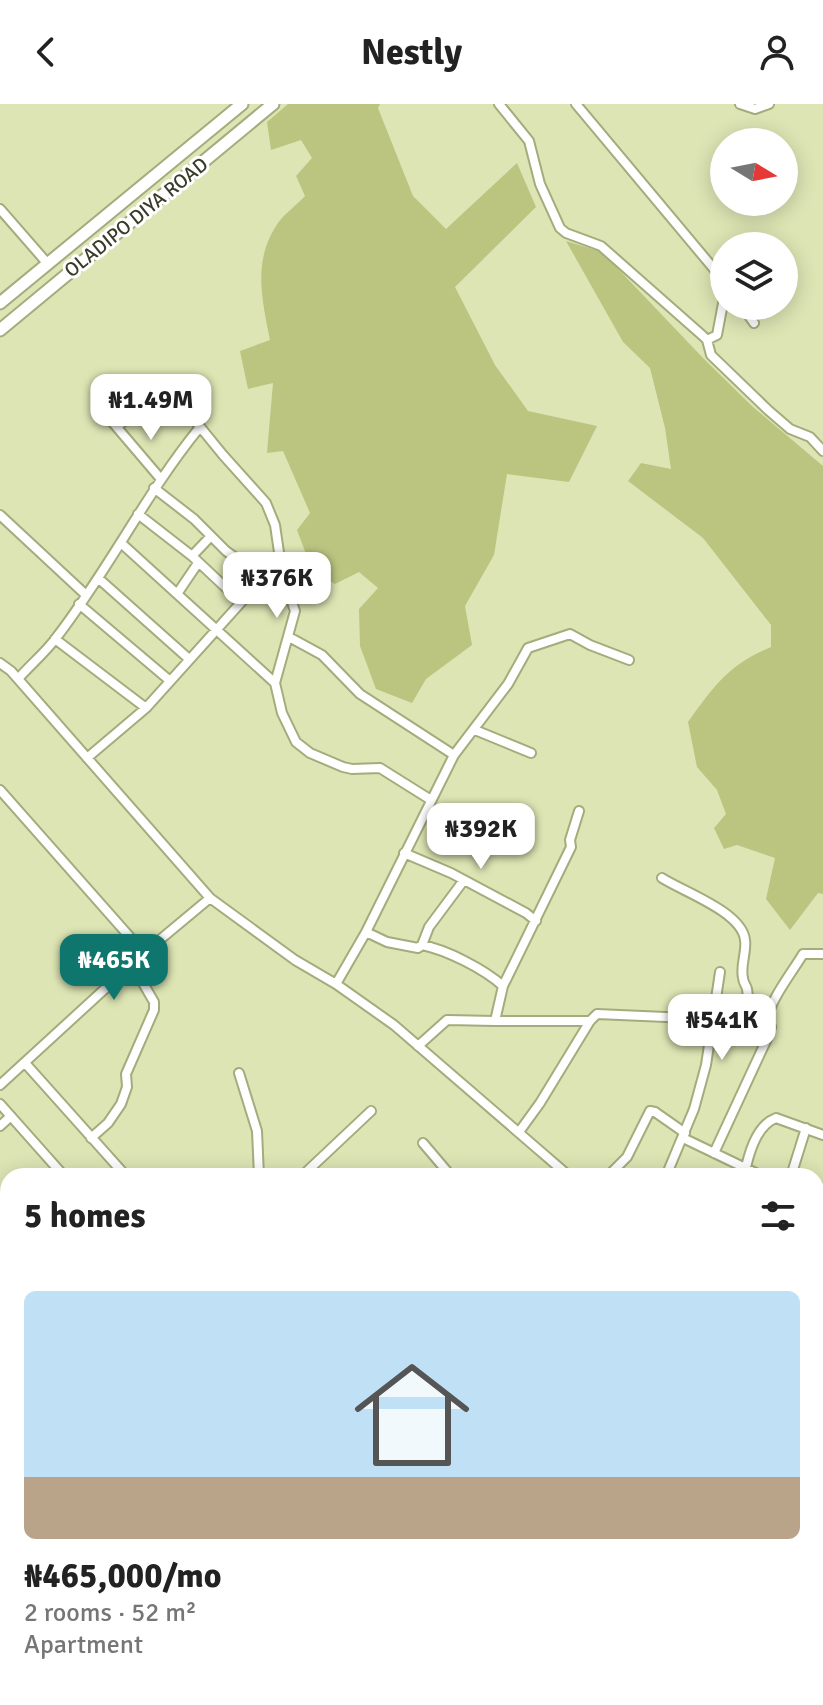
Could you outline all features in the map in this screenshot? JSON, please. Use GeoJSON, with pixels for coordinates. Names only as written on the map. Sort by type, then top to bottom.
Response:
{"type":"FeatureCollection","features":[{"type":"Feature","properties":{"kind":"main road","name":"OLADIPO DIYA ROAD"},"geometry":{"type":"LineString","coordinates":[[0,303],[242,104]]}},
{"type":"Feature","properties":{"kind":"main road","name":"OLADIPO DIYA ROAD"},"geometry":{"type":"LineString","coordinates":[[0,330],[273,104]]}},
{"type":"Feature","properties":{"kind":"street"},"geometry":{"type":"LineString","coordinates":[[499,104],[529,141],[540,184],[560,228],[601,246],[707,340],[711,355],[765,408],[790,429],[810,437],[823,451]]}},
{"type":"Feature","properties":{"kind":"street"},"geometry":{"type":"LineString","coordinates":[[576,104],[710,264]]}},
{"type":"Feature","properties":{"kind":"street"},"geometry":{"type":"LineString","coordinates":[[740,104],[755,109],[769,104]]}},
{"type":"Feature","properties":{"kind":"street"},"geometry":{"type":"LineString","coordinates":[[0,209],[48,264]]}},
{"type":"Feature","properties":{"kind":"street"},"geometry":{"type":"LineString","coordinates":[[707,340],[717,335],[720,320]]}},
{"type":"Feature","properties":{"kind":"street"},"geometry":{"type":"LineString","coordinates":[[117,427],[166,385],[266,503],[275,525],[280,559],[295,611],[275,683],[282,713],[296,742],[304,749],[352,769],[380,768],[431,800]]}},
{"type":"Feature","properties":{"kind":"street"},"geometry":{"type":"LineString","coordinates":[[103,411],[160,478]]}},
{"type":"Feature","properties":{"kind":"street"},"geometry":{"type":"LineString","coordinates":[[18,679],[55,639],[121,543],[160,478],[200,427]]}},
{"type":"Feature","properties":{"kind":"street"},"geometry":{"type":"LineString","coordinates":[[154,488],[194,519],[226,551],[263,577]]}},
{"type":"Feature","properties":{"kind":"street"},"geometry":{"type":"LineString","coordinates":[[138,514],[241,602]]}},
{"type":"Feature","properties":{"kind":"street"},"geometry":{"type":"LineString","coordinates":[[0,515],[86,595]]}},
{"type":"Feature","properties":{"kind":"street"},"geometry":{"type":"LineString","coordinates":[[177,594],[211,536]]}},
{"type":"Feature","properties":{"kind":"street"},"geometry":{"type":"LineString","coordinates":[[121,543],[275,683]]}},
{"type":"Feature","properties":{"kind":"street"},"geometry":{"type":"LineString","coordinates":[[87,758],[146,708],[280,559]]}},
{"type":"Feature","properties":{"kind":"street"},"geometry":{"type":"LineString","coordinates":[[98,578],[189,659]]}},
{"type":"Feature","properties":{"kind":"street"},"geometry":{"type":"LineString","coordinates":[[79,604],[169,680]]}},
{"type":"Feature","properties":{"kind":"street"},"geometry":{"type":"LineString","coordinates":[[336,984],[366,932],[454,755],[510,681],[530,646],[570,634],[629,660]]}},
{"type":"Feature","properties":{"kind":"street"},"geometry":{"type":"LineString","coordinates":[[289,637],[322,655],[360,694],[454,755]]}},
{"type":"Feature","properties":{"kind":"street"},"geometry":{"type":"LineString","coordinates":[[55,639],[146,708]]}},
{"type":"Feature","properties":{"kind":"street"},"geometry":{"type":"LineString","coordinates":[[0,663],[18,679],[210,898],[295,960],[368,1005],[560,1168]]}},
{"type":"Feature","properties":{"kind":"street"},"geometry":{"type":"LineString","coordinates":[[475,730],[531,753]]}},
{"type":"Feature","properties":{"kind":"street"},"geometry":{"type":"LineString","coordinates":[[0,790],[144,953]]}},
{"type":"Feature","properties":{"kind":"street"},"geometry":{"type":"LineString","coordinates":[[495,1021],[503,986],[571,847],[570,840],[579,811]]}},
{"type":"Feature","properties":{"kind":"street"},"geometry":{"type":"LineString","coordinates":[[404,853],[464,880],[536,921]]}},
{"type":"Feature","properties":{"kind":"street"},"geometry":{"type":"LineString","coordinates":[[662,878],[709,902],[743,932],[746,943],[742,977],[747,989],[749,1016],[767,1022],[771,1027],[714,1153]]}},
{"type":"Feature","properties":{"kind":"street"},"geometry":{"type":"LineString","coordinates":[[366,932],[396,945],[418,948],[429,927],[464,880]]}},
{"type":"Feature","properties":{"kind":"street"},"geometry":{"type":"LineString","coordinates":[[0,1085],[144,953],[210,898]]}},
{"type":"Feature","properties":{"kind":"street"},"geometry":{"type":"LineString","coordinates":[[422,945],[449,954],[503,986]]}},
{"type":"Feature","properties":{"kind":"street"},"geometry":{"type":"LineString","coordinates":[[767,1022],[772,1002],[802,956],[805,953],[823,954]]}},
{"type":"Feature","properties":{"kind":"street"},"geometry":{"type":"LineString","coordinates":[[91,1138],[117,1113],[131,1061],[154,1010],[154,1002],[132,964]]}},
{"type":"Feature","properties":{"kind":"street"},"geometry":{"type":"LineString","coordinates":[[670,1168],[684,1136],[706,1065],[720,972]]}},
{"type":"Feature","properties":{"kind":"street"},"geometry":{"type":"LineString","coordinates":[[519,1132],[590,1021],[599,1013],[711,1019]]}},
{"type":"Feature","properties":{"kind":"street"},"geometry":{"type":"LineString","coordinates":[[418,1046],[447,1020],[590,1021]]}},
{"type":"Feature","properties":{"kind":"street"},"geometry":{"type":"LineString","coordinates":[[25,1063],[119,1168]]}},
{"type":"Feature","properties":{"kind":"street"},"geometry":{"type":"LineString","coordinates":[[239,1073],[257,1131],[259,1168]]}},
{"type":"Feature","properties":{"kind":"street"},"geometry":{"type":"LineString","coordinates":[[0,1104],[57,1168]]}},
{"type":"Feature","properties":{"kind":"street"},"geometry":{"type":"LineString","coordinates":[[310,1168],[371,1111]]}},
{"type":"Feature","properties":{"kind":"street"},"geometry":{"type":"LineString","coordinates":[[616,1168],[627,1157],[650,1111],[736,1168]]}},
{"type":"Feature","properties":{"kind":"street"},"geometry":{"type":"LineString","coordinates":[[0,1126],[11,1116]]}},
{"type":"Feature","properties":{"kind":"street"},"geometry":{"type":"LineString","coordinates":[[746,1168],[757,1137],[769,1121],[776,1118],[823,1135]]}},
{"type":"Feature","properties":{"kind":"street"},"geometry":{"type":"LineString","coordinates":[[794,1168],[806,1128]]}},
{"type":"Feature","properties":{"kind":"street"},"geometry":{"type":"LineString","coordinates":[[423,1143],[444,1168]]}},
{"type":"Feature","properties":{"kind":"shaded area"},"geometry":{"type":"Polygon","coordinates":[[[288,104],[380,104],[378,108],[413,196],[446,229],[517,163],[536,207],[455,287],[495,365],[528,411],[597,426],[569,482],[507,474],[494,555],[465,606],[472,645],[426,679],[412,703],[376,689],[360,646],[359,609],[378,588],[359,572],[335,584],[312,570],[297,530],[310,513],[283,451],[267,453],[273,383],[248,389],[240,351],[270,340],[261,280],[265,252],[278,223],[305,196],[296,176],[312,158],[301,140],[271,150],[267,122],[288,104]]]}},
{"type":"Feature","properties":{"kind":"shaded area"},"geometry":{"type":"Polygon","coordinates":[[[566,241],[602,252],[753,407],[823,466],[823,894],[818,893],[790,930],[766,899],[775,858],[737,845],[724,849],[714,828],[726,814],[717,790],[697,767],[688,722],[724,677],[744,661],[771,647],[771,625],[703,538],[628,481],[641,463],[671,469],[665,428],[650,368],[623,342],[566,241]]]}}]}
